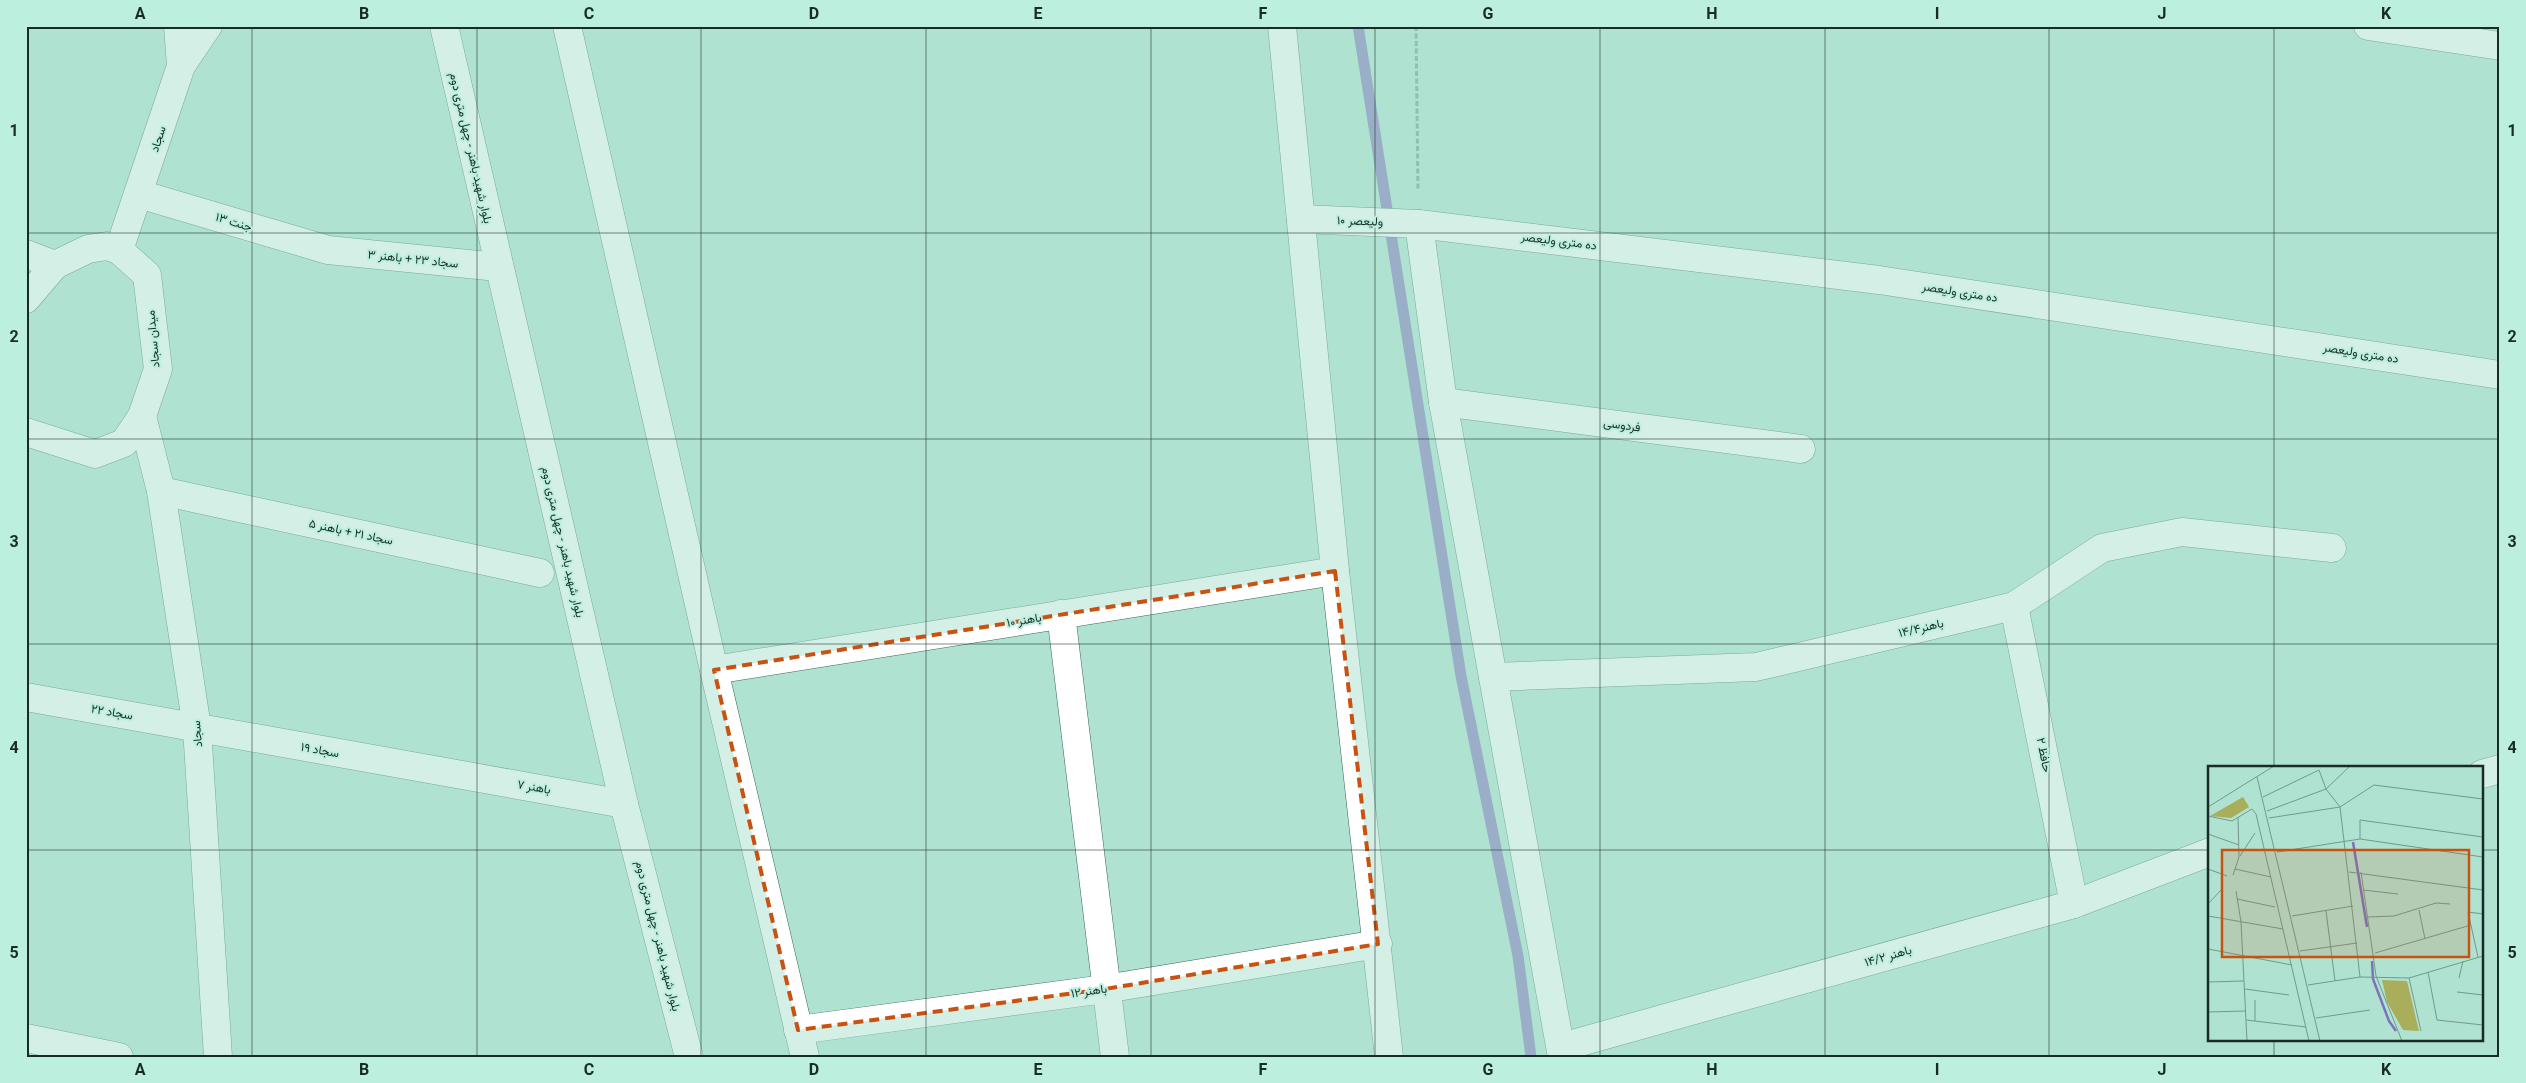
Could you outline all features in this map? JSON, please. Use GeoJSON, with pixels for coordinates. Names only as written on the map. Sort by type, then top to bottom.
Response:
{"type":"FeatureCollection","features":[{"type":"Feature","properties":{"kind":"street","name":"سجاد"},"geometry":{"type":"LineString","coordinates":[[119,250],[182,66],[178,26]]}},
{"type":"Feature","properties":{"kind":"street"},"geometry":{"type":"LineString","coordinates":[[182,66],[208,26]]}},
{"type":"Feature","properties":{"kind":"street","name":"بلوار شهید باهنر - چهل متری دوم"},"geometry":{"type":"LineString","coordinates":[[444,26],[498,267],[624,804],[689,1057]]}},
{"type":"Feature","properties":{"kind":"street"},"geometry":{"type":"LineString","coordinates":[[567,26],[804,1057]]}},
{"type":"Feature","properties":{"kind":"street"},"geometry":{"type":"LineString","coordinates":[[1282,26],[1336,571],[1389,1057]]}},
{"type":"Feature","properties":{"kind":"street"},"geometry":{"type":"LineString","coordinates":[[2368,26],[2500,46]]}},
{"type":"Feature","properties":{"kind":"street","name":"جنت ۱۳"},"geometry":{"type":"LineString","coordinates":[[139,194],[328,250]]}},
{"type":"Feature","properties":{"kind":"street","name":"ولیعصر ۱۰"},"geometry":{"type":"LineString","coordinates":[[1301,219],[1419,224]]}},
{"type":"Feature","properties":{"kind":"street"},"geometry":{"type":"LineString","coordinates":[[1419,224],[1443,402],[1562,1052]]}},
{"type":"Feature","properties":{"kind":"street","name":"ده متری ولیعصر"},"geometry":{"type":"LineString","coordinates":[[1419,224],[1879,280],[2500,375]]}},
{"type":"Feature","properties":{"kind":"street"},"geometry":{"type":"LineString","coordinates":[[26,299],[55,265],[88,249],[107,246],[119,250]]}},
{"type":"Feature","properties":{"kind":"street","name":"میدان سجاد"},"geometry":{"type":"LineString","coordinates":[[26,432],[95,454],[124,443],[142,416],[158,369],[147,275],[119,250]]}},
{"type":"Feature","properties":{"kind":"street","name":"سجاد ۲۳ + باهنر ۳"},"geometry":{"type":"LineString","coordinates":[[328,250],[498,267]]}},
{"type":"Feature","properties":{"kind":"street"},"geometry":{"type":"LineString","coordinates":[[26,254],[55,265]]}},
{"type":"Feature","properties":{"kind":"street","name":"فردوسی"},"geometry":{"type":"LineString","coordinates":[[1443,402],[1801,449]]}},
{"type":"Feature","properties":{"kind":"street","name":"سجاد"},"geometry":{"type":"LineString","coordinates":[[142,416],[161,491],[197,728],[218,1057]]}},
{"type":"Feature","properties":{"kind":"street","name":"سجاد ۲۱ + باهنر ۵"},"geometry":{"type":"LineString","coordinates":[[161,491],[540,573]]}},
{"type":"Feature","properties":{"kind":"street","name":"باهنر۱۴/۴"},"geometry":{"type":"LineString","coordinates":[[1493,677],[1756,667],[2014,606],[2102,548],[2182,532],[2332,548]]}},
{"type":"Feature","properties":{"kind":"street","name":"باهنر ۱۰"},"geometry":{"type":"LineString","coordinates":[[714,670],[1336,571]]}},
{"type":"Feature","properties":{"kind":"street","name":"حافظ ۲"},"geometry":{"type":"LineString","coordinates":[[2014,606],[2074,904]]}},
{"type":"Feature","properties":{"kind":"street"},"geometry":{"type":"LineString","coordinates":[[1061,614],[1114,1057]]}},
{"type":"Feature","properties":{"kind":"street","name":"سجاد ۲۲"},"geometry":{"type":"LineString","coordinates":[[26,697],[197,728]]}},
{"type":"Feature","properties":{"kind":"street","name":"سجاد ۱۹"},"geometry":{"type":"LineString","coordinates":[[197,728],[443,771]]}},
{"type":"Feature","properties":{"kind":"street"},"geometry":{"type":"LineString","coordinates":[[2484,773],[2500,769]]}},
{"type":"Feature","properties":{"kind":"street","name":"باهنر ۷"},"geometry":{"type":"LineString","coordinates":[[443,771],[624,804]]}},
{"type":"Feature","properties":{"kind":"street","name":"باهنر ۱۴/۲"},"geometry":{"type":"LineString","coordinates":[[1562,1052],[2074,904],[2208,853]]}},
{"type":"Feature","properties":{"kind":"street","name":"باهنر ۱۲"},"geometry":{"type":"LineString","coordinates":[[798,1030],[1105,988],[1378,944]]}},
{"type":"Feature","properties":{"kind":"street"},"geometry":{"type":"LineString","coordinates":[[26,1038],[119,1057]]}},
{"type":"Feature","properties":{"kind":"path"},"geometry":{"type":"LineString","coordinates":[[1416,26],[1419,224]]}},
{"type":"Feature","properties":{"kind":"highlighted area"},"geometry":{"type":"Polygon","coordinates":[[[1335,571],[1378,944],[1105,989],[798,1030],[714,670],[1335,571]]]}},
{"type":"Feature","properties":{"kind":"waterway"},"geometry":{"type":"LineString","coordinates":[[1358,26],[1461,676],[1518,956],[1531,1057]]}}]}
